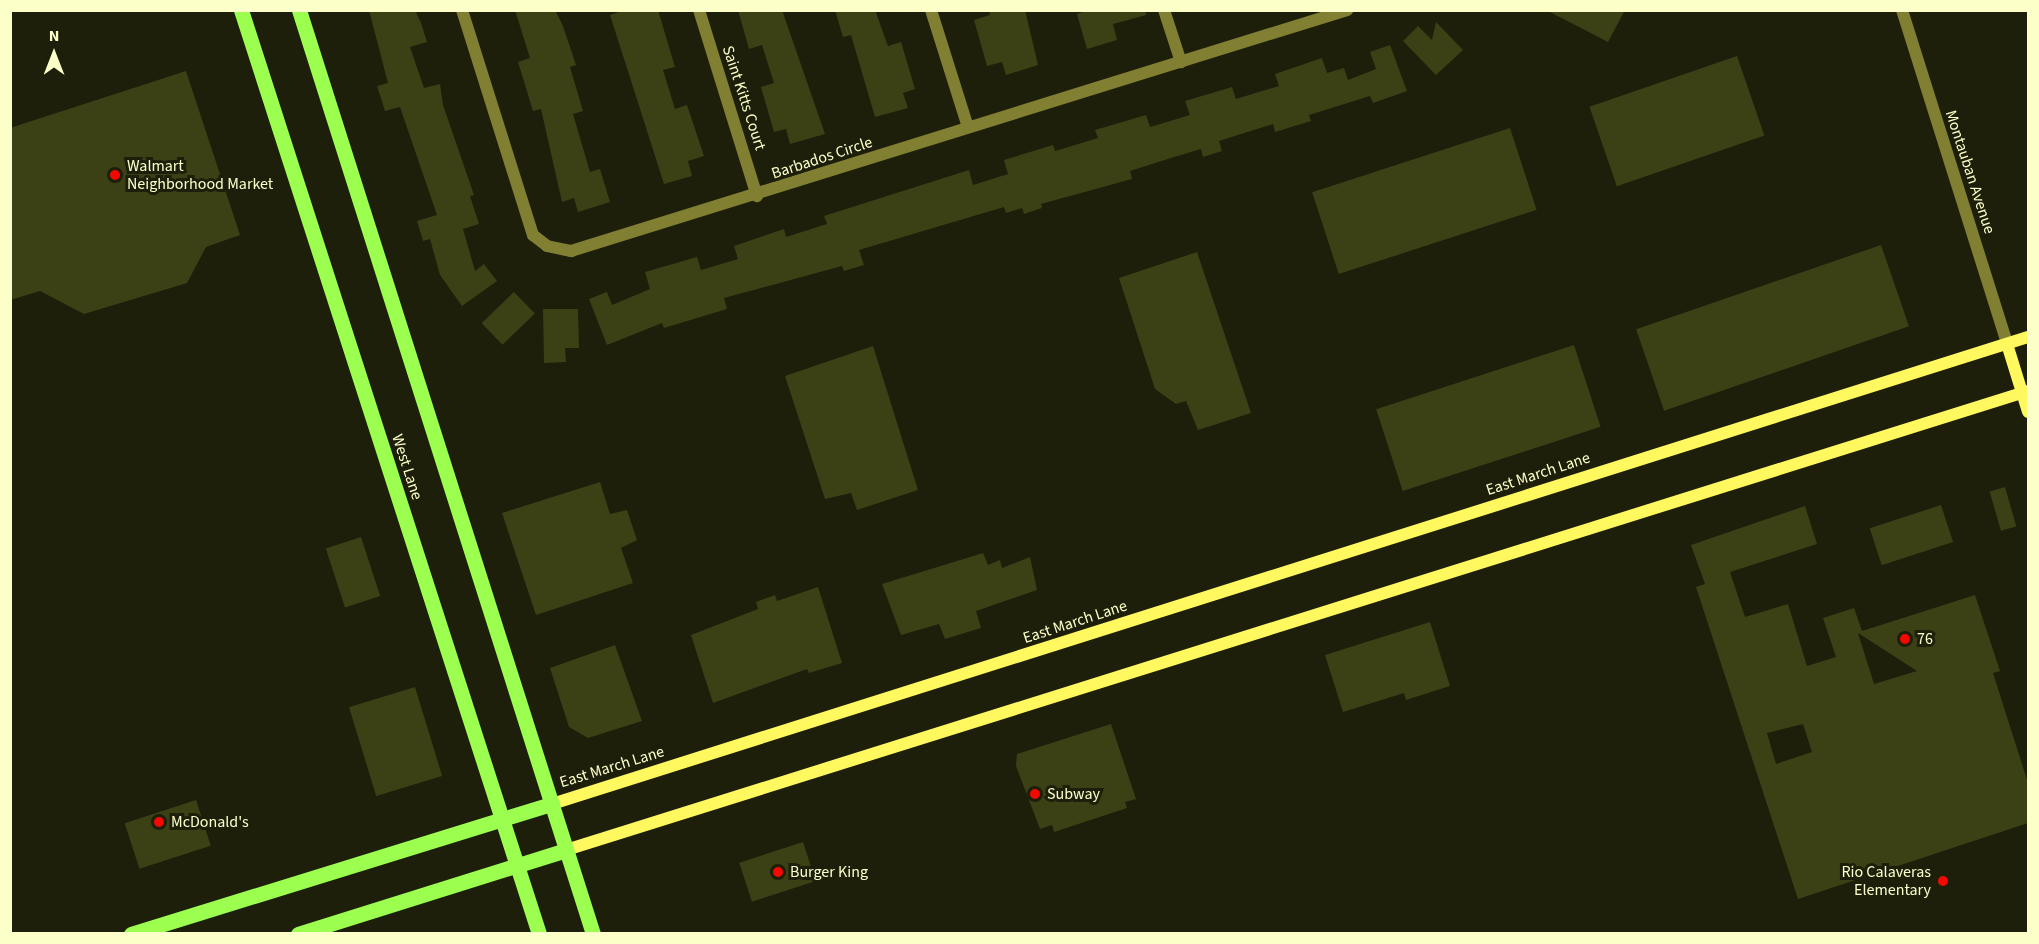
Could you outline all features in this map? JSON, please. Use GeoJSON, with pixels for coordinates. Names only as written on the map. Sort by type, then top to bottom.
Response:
{"type":"FeatureCollection","features":[{"type":"Feature","properties":{"kind":"main road","name":"West Lane"},"geometry":{"type":"LineString","coordinates":[[241,10],[500,820],[539,933]]}},
{"type":"Feature","properties":{"kind":"main road"},"geometry":{"type":"LineString","coordinates":[[299,10],[593,933]]}},
{"type":"Feature","properties":{"kind":"main road","name":"East March Lane"},"geometry":{"type":"LineString","coordinates":[[131,933],[552,804],[2028,338]]}},
{"type":"Feature","properties":{"kind":"main road"},"geometry":{"type":"LineString","coordinates":[[2007,344],[2025,392],[2028,412]]}},
{"type":"Feature","properties":{"kind":"main road"},"geometry":{"type":"LineString","coordinates":[[298,933],[1042,705],[2025,392]]}},
{"type":"Feature","properties":{"kind":"street","name":"Barbados Circle"},"geometry":{"type":"LineString","coordinates":[[462,10],[533,235],[547,246],[571,251],[600,245],[758,196],[968,127],[1347,10]]}},
{"type":"Feature","properties":{"kind":"street","name":"Saint Kitts Court"},"geometry":{"type":"LineString","coordinates":[[699,10],[758,196]]}},
{"type":"Feature","properties":{"kind":"street"},"geometry":{"type":"LineString","coordinates":[[931,10],[968,127]]}},
{"type":"Feature","properties":{"kind":"street"},"geometry":{"type":"LineString","coordinates":[[1164,10],[1181,62]]}},
{"type":"Feature","properties":{"kind":"street","name":"Montauban Avenue"},"geometry":{"type":"LineString","coordinates":[[1902,10],[2007,344]]}},
{"type":"Feature","properties":{"kind":"building"},"geometry":{"type":"Polygon","coordinates":[[[369,10],[415,10],[427,42],[410,47],[424,88],[440,84],[443,105],[474,195],[470,196],[479,224],[463,229],[475,271],[484,264],[497,281],[462,306],[440,275],[430,239],[423,241],[417,221],[437,215],[400,107],[385,111],[377,86],[388,83],[369,10]]]}},
{"type":"Feature","properties":{"kind":"building"},"geometry":{"type":"Polygon","coordinates":[[[515,10],[555,10],[563,26],[576,65],[570,67],[583,111],[573,114],[590,172],[600,169],[610,202],[578,212],[574,198],[562,202],[541,109],[533,111],[518,62],[530,58],[515,10]]]}},
{"type":"Feature","properties":{"kind":"building"},"geometry":{"type":"Polygon","coordinates":[[[625,10],[658,10],[675,67],[663,70],[675,109],[687,105],[704,156],[688,161],[692,176],[664,184],[610,15],[625,10]]]}},
{"type":"Feature","properties":{"kind":"building"},"geometry":{"type":"Polygon","coordinates":[[[738,10],[782,10],[825,134],[790,144],[786,129],[774,132],[761,87],[774,83],[762,45],[749,49],[738,10]]]}},
{"type":"Feature","properties":{"kind":"building"},"geometry":{"type":"Polygon","coordinates":[[[835,10],[875,10],[888,46],[901,42],[915,89],[903,93],[908,108],[875,117],[851,35],[843,37],[835,10]]]}},
{"type":"Feature","properties":{"kind":"building"},"geometry":{"type":"Polygon","coordinates":[[[989,10],[1025,10],[1038,65],[1006,75],[1002,62],[987,66],[974,20],[990,15],[989,10]]]}},
{"type":"Feature","properties":{"kind":"building"},"geometry":{"type":"Polygon","coordinates":[[[1089,10],[1145,10],[1146,15],[1113,24],[1117,40],[1087,49],[1077,14],[1089,10]]]}},
{"type":"Feature","properties":{"kind":"building"},"geometry":{"type":"Polygon","coordinates":[[[1546,10],[1625,10],[1608,42],[1546,10]]]}},
{"type":"Feature","properties":{"kind":"building"},"geometry":{"type":"Polygon","coordinates":[[[1436,22],[1463,50],[1436,75],[1403,41],[1418,26],[1432,40],[1436,22]]]}},
{"type":"Feature","properties":{"kind":"building"},"geometry":{"type":"Polygon","coordinates":[[[1390,45],[1407,91],[1373,103],[1370,96],[1309,115],[1311,121],[1275,132],[1273,124],[1219,141],[1222,151],[1203,157],[1201,149],[1130,171],[1132,179],[1041,204],[1042,208],[1024,214],[1022,208],[1006,213],[1004,207],[859,250],[864,265],[844,271],[842,266],[724,298],[727,309],[664,328],[662,323],[607,345],[589,299],[607,292],[612,305],[650,289],[645,272],[697,257],[701,270],[738,259],[734,246],[784,229],[786,237],[827,224],[824,216],[969,170],[973,185],[1008,174],[1004,160],[1053,145],[1055,151],[1098,138],[1095,130],[1146,115],[1150,127],[1190,115],[1185,101],[1232,87],[1236,99],[1279,86],[1275,74],[1322,58],[1327,73],[1344,68],[1348,80],[1376,69],[1370,52],[1390,45]]]}},
{"type":"Feature","properties":{"kind":"building"},"geometry":{"type":"Polygon","coordinates":[[[1737,56],[1764,135],[1617,186],[1589,107],[1737,56]]]}},
{"type":"Feature","properties":{"kind":"building","name":"Walmart Neighborhood Market"},"geometry":{"type":"Polygon","coordinates":[[[186,71],[240,235],[206,247],[187,283],[84,314],[40,291],[10,300],[10,128],[186,71]]]}},
{"type":"Feature","properties":{"kind":"building"},"geometry":{"type":"Polygon","coordinates":[[[1510,128],[1537,210],[1339,274],[1312,192],[1510,128]]]}},
{"type":"Feature","properties":{"kind":"building"},"geometry":{"type":"Polygon","coordinates":[[[1881,245],[1909,326],[1664,411],[1636,329],[1881,245]]]}},
{"type":"Feature","properties":{"kind":"building"},"geometry":{"type":"Polygon","coordinates":[[[1197,252],[1251,413],[1198,430],[1186,401],[1176,404],[1155,389],[1119,278],[1197,252]]]}},
{"type":"Feature","properties":{"kind":"building"},"geometry":{"type":"Polygon","coordinates":[[[514,292],[535,314],[502,345],[482,323],[514,292]]]}},
{"type":"Feature","properties":{"kind":"building"},"geometry":{"type":"Polygon","coordinates":[[[543,309],[578,309],[579,348],[565,348],[566,362],[544,363],[543,309]]]}},
{"type":"Feature","properties":{"kind":"building"},"geometry":{"type":"Polygon","coordinates":[[[1574,345],[1601,427],[1403,491],[1376,409],[1574,345]]]}},
{"type":"Feature","properties":{"kind":"building"},"geometry":{"type":"Polygon","coordinates":[[[873,346],[918,490],[857,510],[851,493],[825,499],[785,376],[873,346]]]}},
{"type":"Feature","properties":{"kind":"building"},"geometry":{"type":"Polygon","coordinates":[[[600,482],[610,514],[627,510],[637,540],[621,548],[633,583],[536,615],[502,513],[600,482]]]}},
{"type":"Feature","properties":{"kind":"building"},"geometry":{"type":"Polygon","coordinates":[[[2005,487],[2016,526],[2001,531],[1990,491],[2005,487]]]}},
{"type":"Feature","properties":{"kind":"building"},"geometry":{"type":"Polygon","coordinates":[[[1941,505],[1953,542],[1882,565],[1870,528],[1941,505]]]}},
{"type":"Feature","properties":{"kind":"building"},"geometry":{"type":"Polygon","coordinates":[[[1805,506],[1817,544],[1730,572],[1745,617],[1788,604],[1807,666],[1836,657],[1823,618],[1854,608],[1862,631],[1975,595],[2000,671],[1993,673],[2028,783],[2028,823],[1798,899],[1696,587],[1705,584],[1691,545],[1805,506]],[[1858,633],[1874,684],[1917,671],[1858,633]],[[1803,724],[1767,733],[1776,764],[1812,752],[1803,724]]]}},
{"type":"Feature","properties":{"kind":"building"},"geometry":{"type":"Polygon","coordinates":[[[361,537],[380,596],[345,607],[326,548],[361,537]]]}},
{"type":"Feature","properties":{"kind":"building"},"geometry":{"type":"Polygon","coordinates":[[[983,553],[988,565],[1000,560],[1002,568],[1030,557],[1037,590],[976,611],[981,628],[945,639],[939,624],[901,635],[882,584],[983,553]]]}},
{"type":"Feature","properties":{"kind":"building"},"geometry":{"type":"Polygon","coordinates":[[[818,587],[842,663],[809,673],[807,669],[713,703],[691,635],[758,609],[756,602],[775,595],[777,601],[818,587]]]}},
{"type":"Feature","properties":{"kind":"building"},"geometry":{"type":"Polygon","coordinates":[[[1430,622],[1450,686],[1406,700],[1404,693],[1343,712],[1325,655],[1430,622]]]}},
{"type":"Feature","properties":{"kind":"building"},"geometry":{"type":"Polygon","coordinates":[[[615,645],[642,721],[588,738],[569,727],[550,668],[615,645]]]}},
{"type":"Feature","properties":{"kind":"building"},"geometry":{"type":"Polygon","coordinates":[[[415,687],[442,776],[376,796],[349,707],[415,687]]]}},
{"type":"Feature","properties":{"kind":"building"},"geometry":{"type":"Polygon","coordinates":[[[1111,724],[1136,799],[1125,802],[1127,808],[1054,832],[1052,825],[1040,829],[1016,766],[1017,754],[1111,724]]]}},
{"type":"Feature","properties":{"kind":"building"},"geometry":{"type":"Polygon","coordinates":[[[196,800],[211,846],[140,869],[125,823],[196,800]]]}},
{"type":"Feature","properties":{"kind":"building","name":"Burger King"},"geometry":{"type":"Polygon","coordinates":[[[803,842],[816,881],[752,902],[739,863],[803,842]]]}},
{"type":"Feature","properties":{"kind":"place","name":"Walmart Neighborhood Market"},"geometry":{"type":"Point","coordinates":[115,175]}},
{"type":"Feature","properties":{"kind":"place","name":"76"},"geometry":{"type":"Point","coordinates":[1905,639]}},
{"type":"Feature","properties":{"kind":"place","name":"Subway"},"geometry":{"type":"Point","coordinates":[1035,794]}},
{"type":"Feature","properties":{"kind":"place","name":"McDonald's"},"geometry":{"type":"Point","coordinates":[159,822]}},
{"type":"Feature","properties":{"kind":"place","name":"Burger King"},"geometry":{"type":"Point","coordinates":[778,872]}},
{"type":"Feature","properties":{"kind":"place","name":"Rio Calaveras Elementary"},"geometry":{"type":"Point","coordinates":[1943,881]}}]}
